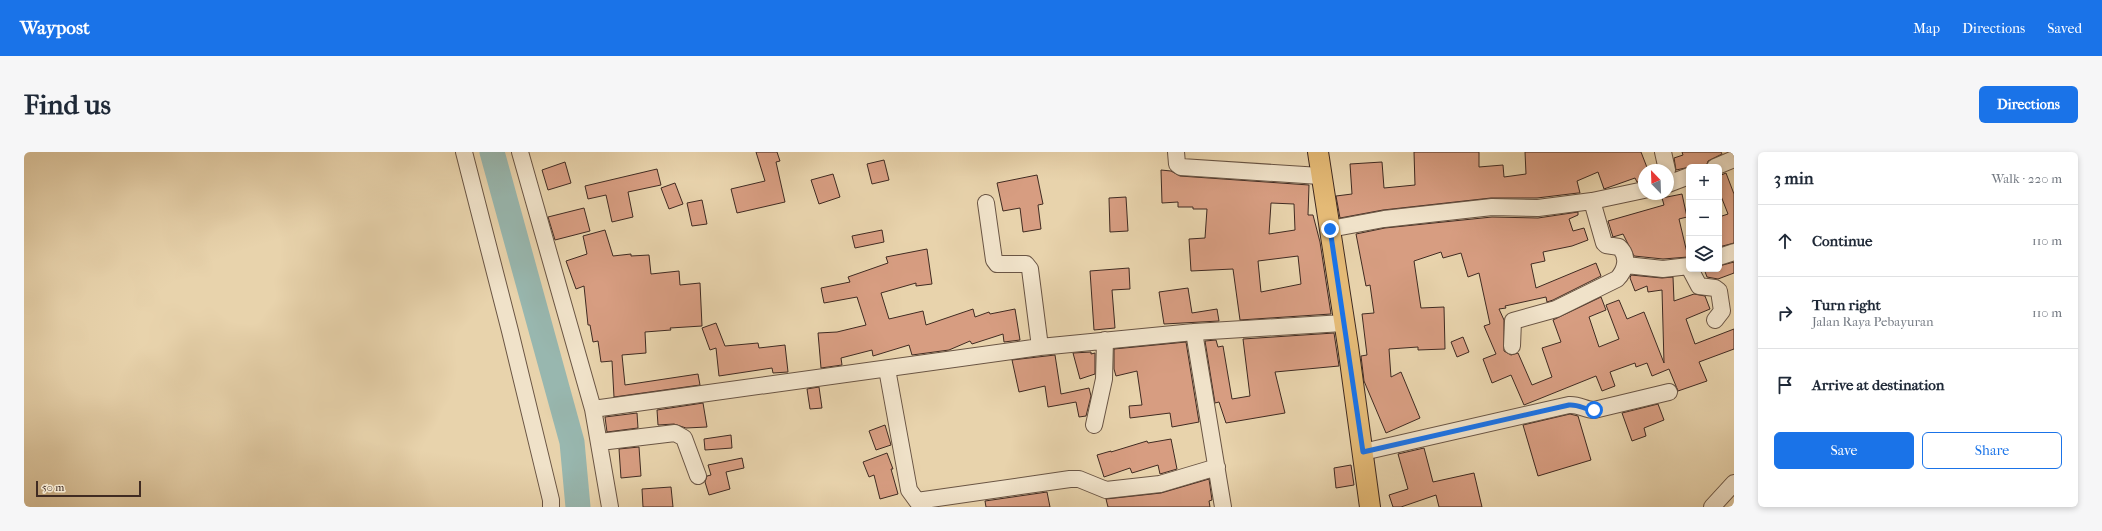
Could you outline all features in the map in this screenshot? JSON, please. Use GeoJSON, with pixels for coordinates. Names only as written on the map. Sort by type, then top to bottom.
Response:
{"type":"FeatureCollection","features":[{"type":"Feature","properties":{"kind":"main road"},"geometry":{"type":"LineString","coordinates":[[1318,152],[1320,176],[1330,229],[1370,507]]}},
{"type":"Feature","properties":{"kind":"street"},"geometry":{"type":"LineString","coordinates":[[464,152],[510,331],[551,500],[551,507]]}},
{"type":"Feature","properties":{"kind":"street"},"geometry":{"type":"LineString","coordinates":[[520,152],[593,409],[600,442],[610,507]]}},
{"type":"Feature","properties":{"kind":"street"},"geometry":{"type":"LineString","coordinates":[[1176,152],[1177,164],[1181,167],[1320,176]]}},
{"type":"Feature","properties":{"kind":"street"},"geometry":{"type":"LineString","coordinates":[[1663,152],[1665,164]]}},
{"type":"Feature","properties":{"kind":"street"},"geometry":{"type":"LineString","coordinates":[[1722,164],[1734,159]]}},
{"type":"Feature","properties":{"kind":"street"},"geometry":{"type":"LineString","coordinates":[[1674,177],[1686,176]]}},
{"type":"Feature","properties":{"kind":"street"},"geometry":{"type":"LineString","coordinates":[[1330,229],[1384,219],[1492,207],[1538,208],[1592,201],[1638,191]]}},
{"type":"Feature","properties":{"kind":"street"},"geometry":{"type":"LineString","coordinates":[[1512,346],[1513,321],[1556,309],[1617,279],[1623,274],[1626,265],[1622,249],[1619,247],[1606,245],[1604,243],[1592,201]]}},
{"type":"Feature","properties":{"kind":"street"},"geometry":{"type":"LineString","coordinates":[[986,203],[994,260],[997,264],[1026,264],[1030,269],[1040,347]]}},
{"type":"Feature","properties":{"kind":"street"},"geometry":{"type":"LineString","coordinates":[[1722,256],[1734,252]]}},
{"type":"Feature","properties":{"kind":"street"},"geometry":{"type":"LineString","coordinates":[[1626,265],[1663,270],[1686,268]]}},
{"type":"Feature","properties":{"kind":"street"},"geometry":{"type":"LineString","coordinates":[[1692,272],[1699,286],[1715,288],[1719,291],[1722,311],[1715,320]]}},
{"type":"Feature","properties":{"kind":"street"},"geometry":{"type":"LineString","coordinates":[[593,409],[1040,347],[1194,332],[1343,323]]}},
{"type":"Feature","properties":{"kind":"street"},"geometry":{"type":"LineString","coordinates":[[1194,332],[1223,507]]}},
{"type":"Feature","properties":{"kind":"street"},"geometry":{"type":"LineString","coordinates":[[1094,425],[1104,379],[1105,340]]}},
{"type":"Feature","properties":{"kind":"street"},"geometry":{"type":"LineString","coordinates":[[887,369],[909,490],[917,501],[1070,479],[1079,479],[1106,490],[1143,486],[1167,482],[1216,467]]}},
{"type":"Feature","properties":{"kind":"street"},"geometry":{"type":"LineString","coordinates":[[1363,452],[1569,405],[1577,404],[1583,408],[1594,410],[1669,392]]}},
{"type":"Feature","properties":{"kind":"street"},"geometry":{"type":"LineString","coordinates":[[600,442],[675,433],[684,438],[698,476]]}},
{"type":"Feature","properties":{"kind":"street"},"geometry":{"type":"LineString","coordinates":[[1712,507],[1734,483]]}},
{"type":"Feature","properties":{"kind":"building"},"geometry":{"type":"Polygon","coordinates":[[[756,152],[777,152],[780,161],[776,162],[785,202],[737,213],[731,189],[765,181],[756,152]]]}},
{"type":"Feature","properties":{"kind":"building"},"geometry":{"type":"Polygon","coordinates":[[[1414,152],[1479,152],[1479,167],[1503,165],[1504,177],[1526,174],[1525,152],[1641,152],[1646,164],[1638,164],[1638,182],[1635,178],[1604,189],[1598,172],[1577,181],[1580,193],[1537,198],[1491,198],[1383,210],[1340,218],[1336,196],[1352,194],[1350,164],[1382,162],[1384,188],[1415,185],[1414,152]]]}},
{"type":"Feature","properties":{"kind":"building"},"geometry":{"type":"Polygon","coordinates":[[[1682,152],[1721,152],[1722,154],[1708,161],[1707,164],[1686,164],[1686,168],[1676,170],[1674,158],[1683,155],[1682,152]]]}},
{"type":"Feature","properties":{"kind":"building"},"geometry":{"type":"Polygon","coordinates":[[[884,160],[889,180],[872,184],[867,164],[884,160]]]}},
{"type":"Feature","properties":{"kind":"building"},"geometry":{"type":"Polygon","coordinates":[[[565,162],[571,183],[548,190],[542,170],[565,162]]]}},
{"type":"Feature","properties":{"kind":"building"},"geometry":{"type":"Polygon","coordinates":[[[657,169],[661,185],[628,192],[633,217],[612,222],[606,195],[588,199],[585,186],[657,169]]]}},
{"type":"Feature","properties":{"kind":"building"},"geometry":{"type":"Polygon","coordinates":[[[1161,170],[1171,171],[1180,176],[1309,185],[1308,215],[1313,215],[1320,242],[1331,314],[1240,320],[1233,269],[1191,271],[1189,239],[1205,238],[1207,209],[1178,207],[1178,202],[1162,203],[1161,170]],[[1271,203],[1269,234],[1295,230],[1294,204],[1271,203]],[[1298,256],[1258,261],[1261,292],[1301,284],[1298,256]]]}},
{"type":"Feature","properties":{"kind":"building"},"geometry":{"type":"Polygon","coordinates":[[[1726,173],[1734,194],[1734,243],[1722,246],[1722,216],[1728,214],[1722,199],[1722,175],[1726,173]]]}},
{"type":"Feature","properties":{"kind":"building"},"geometry":{"type":"Polygon","coordinates":[[[833,174],[840,197],[819,204],[811,180],[833,174]]]}},
{"type":"Feature","properties":{"kind":"building"},"geometry":{"type":"Polygon","coordinates":[[[1037,175],[1043,204],[1038,205],[1041,229],[1023,232],[1020,208],[1003,211],[997,183],[1037,175]]]}},
{"type":"Feature","properties":{"kind":"building"},"geometry":{"type":"Polygon","coordinates":[[[675,183],[683,204],[669,209],[661,188],[675,183]]]}},
{"type":"Feature","properties":{"kind":"building"},"geometry":{"type":"Polygon","coordinates":[[[1682,194],[1686,212],[1686,217],[1679,219],[1686,249],[1686,257],[1663,259],[1634,256],[1623,234],[1613,237],[1608,221],[1664,205],[1663,200],[1674,200],[1674,196],[1682,194]]]}},
{"type":"Feature","properties":{"kind":"building"},"geometry":{"type":"Polygon","coordinates":[[[1126,197],[1128,231],[1110,232],[1109,198],[1126,197]]]}},
{"type":"Feature","properties":{"kind":"building"},"geometry":{"type":"Polygon","coordinates":[[[702,200],[707,224],[692,226],[687,203],[702,200]]]}},
{"type":"Feature","properties":{"kind":"building"},"geometry":{"type":"Polygon","coordinates":[[[584,208],[590,231],[555,240],[548,217],[584,208]]]}},
{"type":"Feature","properties":{"kind":"building"},"geometry":{"type":"Polygon","coordinates":[[[1578,212],[1578,215],[1569,219],[1573,231],[1584,228],[1588,240],[1572,246],[1543,252],[1545,261],[1531,264],[1536,288],[1596,263],[1601,276],[1547,302],[1546,297],[1505,306],[1506,308],[1499,309],[1504,320],[1504,351],[1511,355],[1518,353],[1532,385],[1552,377],[1542,348],[1561,342],[1553,320],[1601,297],[1606,310],[1589,317],[1599,347],[1619,339],[1606,305],[1619,300],[1627,319],[1644,312],[1664,363],[1662,290],[1648,292],[1647,286],[1635,291],[1630,278],[1631,275],[1662,278],[1673,277],[1674,301],[1694,294],[1705,296],[1710,309],[1686,319],[1695,344],[1734,329],[1734,349],[1699,362],[1707,381],[1678,391],[1669,369],[1652,376],[1647,363],[1636,367],[1635,363],[1610,372],[1615,386],[1602,391],[1596,376],[1524,405],[1511,375],[1492,383],[1483,359],[1496,354],[1484,326],[1490,324],[1479,273],[1468,277],[1461,253],[1443,258],[1441,252],[1414,261],[1421,308],[1444,307],[1445,349],[1418,350],[1418,347],[1389,349],[1391,377],[1401,372],[1420,418],[1386,433],[1364,381],[1361,356],[1367,355],[1362,314],[1374,313],[1370,285],[1366,286],[1356,234],[1385,228],[1492,217],[1538,218],[1578,212]]]}},
{"type":"Feature","properties":{"kind":"building"},"geometry":{"type":"Polygon","coordinates":[[[605,230],[613,256],[631,254],[631,256],[649,255],[651,274],[679,271],[680,285],[700,283],[702,326],[670,328],[671,330],[645,332],[646,353],[622,355],[625,385],[698,374],[700,385],[614,397],[612,361],[601,362],[598,341],[593,342],[590,325],[588,325],[584,286],[576,289],[566,261],[587,254],[583,236],[605,230]]]}},
{"type":"Feature","properties":{"kind":"building"},"geometry":{"type":"Polygon","coordinates":[[[882,230],[884,242],[855,248],[852,236],[882,230]]]}},
{"type":"Feature","properties":{"kind":"building"},"geometry":{"type":"Polygon","coordinates":[[[927,249],[932,284],[916,286],[916,283],[881,293],[889,319],[923,311],[926,325],[973,309],[975,317],[989,312],[990,314],[1015,309],[1020,340],[1004,342],[1003,334],[972,344],[970,341],[949,350],[912,355],[909,345],[873,356],[872,350],[841,358],[842,365],[821,368],[818,333],[837,332],[866,325],[857,297],[824,303],[821,288],[850,282],[848,277],[888,263],[886,257],[927,249]]]}},
{"type":"Feature","properties":{"kind":"building"},"geometry":{"type":"Polygon","coordinates":[[[1734,262],[1734,273],[1718,279],[1707,277],[1705,272],[1722,272],[1722,265],[1734,262]]]}},
{"type":"Feature","properties":{"kind":"building"},"geometry":{"type":"Polygon","coordinates":[[[1129,268],[1130,289],[1112,290],[1115,328],[1094,330],[1090,271],[1129,268]]]}},
{"type":"Feature","properties":{"kind":"building"},"geometry":{"type":"Polygon","coordinates":[[[1188,288],[1192,313],[1217,309],[1219,321],[1164,324],[1159,292],[1188,288]]]}},
{"type":"Feature","properties":{"kind":"building"},"geometry":{"type":"Polygon","coordinates":[[[716,323],[725,346],[758,343],[759,348],[785,345],[788,372],[773,373],[772,368],[719,376],[716,348],[710,350],[702,328],[716,323]]]}},
{"type":"Feature","properties":{"kind":"building"},"geometry":{"type":"Polygon","coordinates":[[[1334,333],[1339,366],[1275,372],[1285,413],[1226,423],[1219,402],[1215,403],[1205,341],[1216,340],[1218,347],[1223,346],[1232,399],[1250,396],[1243,339],[1334,333]]]}},
{"type":"Feature","properties":{"kind":"building"},"geometry":{"type":"Polygon","coordinates":[[[1463,337],[1469,352],[1457,357],[1451,342],[1463,337]]]}},
{"type":"Feature","properties":{"kind":"building"},"geometry":{"type":"Polygon","coordinates":[[[1186,342],[1199,422],[1172,427],[1170,413],[1130,418],[1129,406],[1142,405],[1137,371],[1116,376],[1114,369],[1114,349],[1186,342]]]}},
{"type":"Feature","properties":{"kind":"building"},"geometry":{"type":"Polygon","coordinates":[[[1091,352],[1091,354],[1095,353],[1095,374],[1080,379],[1073,353],[1091,352]]]}},
{"type":"Feature","properties":{"kind":"building"},"geometry":{"type":"Polygon","coordinates":[[[1055,355],[1061,394],[1089,388],[1091,396],[1086,416],[1079,417],[1076,402],[1048,407],[1045,386],[1019,392],[1012,360],[1055,355]]]}},
{"type":"Feature","properties":{"kind":"building"},"geometry":{"type":"Polygon","coordinates":[[[819,387],[822,408],[810,409],[807,389],[819,387]]]}},
{"type":"Feature","properties":{"kind":"building"},"geometry":{"type":"Polygon","coordinates":[[[703,403],[707,427],[686,428],[674,424],[658,425],[657,410],[703,403]]]}},
{"type":"Feature","properties":{"kind":"building"},"geometry":{"type":"Polygon","coordinates":[[[1658,404],[1664,420],[1644,428],[1646,436],[1632,441],[1622,413],[1658,404]]]}},
{"type":"Feature","properties":{"kind":"building"},"geometry":{"type":"Polygon","coordinates":[[[637,413],[638,428],[607,432],[605,417],[637,413]]]}},
{"type":"Feature","properties":{"kind":"building"},"geometry":{"type":"Polygon","coordinates":[[[1570,414],[1578,416],[1591,460],[1538,476],[1523,425],[1570,414]]]}},
{"type":"Feature","properties":{"kind":"building"},"geometry":{"type":"Polygon","coordinates":[[[885,425],[891,445],[876,450],[869,431],[885,425]]]}},
{"type":"Feature","properties":{"kind":"building"},"geometry":{"type":"Polygon","coordinates":[[[731,435],[732,448],[705,450],[704,439],[731,435]]]}},
{"type":"Feature","properties":{"kind":"building"},"geometry":{"type":"Polygon","coordinates":[[[1171,439],[1177,469],[1160,474],[1158,465],[1132,473],[1130,468],[1104,477],[1097,455],[1147,441],[1148,443],[1171,439]]]}},
{"type":"Feature","properties":{"kind":"building"},"geometry":{"type":"Polygon","coordinates":[[[639,447],[641,476],[621,478],[619,449],[639,447]]]}},
{"type":"Feature","properties":{"kind":"building"},"geometry":{"type":"Polygon","coordinates":[[[1424,448],[1433,482],[1474,473],[1482,507],[1439,507],[1436,495],[1401,507],[1393,507],[1389,495],[1408,489],[1398,454],[1424,448]]]}},
{"type":"Feature","properties":{"kind":"building"},"geometry":{"type":"Polygon","coordinates":[[[887,453],[893,469],[891,469],[898,494],[880,499],[874,475],[869,477],[863,462],[887,453]]]}},
{"type":"Feature","properties":{"kind":"building"},"geometry":{"type":"Polygon","coordinates":[[[742,458],[744,468],[726,472],[730,489],[709,495],[705,482],[707,476],[711,475],[708,465],[742,458]]]}},
{"type":"Feature","properties":{"kind":"building"},"geometry":{"type":"Polygon","coordinates":[[[1351,465],[1354,485],[1336,488],[1334,468],[1351,465]]]}},
{"type":"Feature","properties":{"kind":"building"},"geometry":{"type":"Polygon","coordinates":[[[1209,479],[1212,500],[1209,501],[1210,507],[1108,507],[1106,499],[1161,493],[1209,479]]]}},
{"type":"Feature","properties":{"kind":"building"},"geometry":{"type":"Polygon","coordinates":[[[671,487],[673,507],[643,507],[642,489],[671,487]]]}},
{"type":"Feature","properties":{"kind":"building"},"geometry":{"type":"Polygon","coordinates":[[[1047,492],[1050,507],[986,507],[985,501],[1047,492]]]}},
{"type":"Feature","properties":{"kind":"waterway"},"geometry":{"type":"LineString","coordinates":[[492,152],[572,442],[578,507]]}},
{"type":"Feature","properties":{"kind":"route"},"geometry":{"type":"LineString","coordinates":[[1330,229],[1363,452],[1569,405],[1577,404],[1583,408],[1594,410]]}}]}
